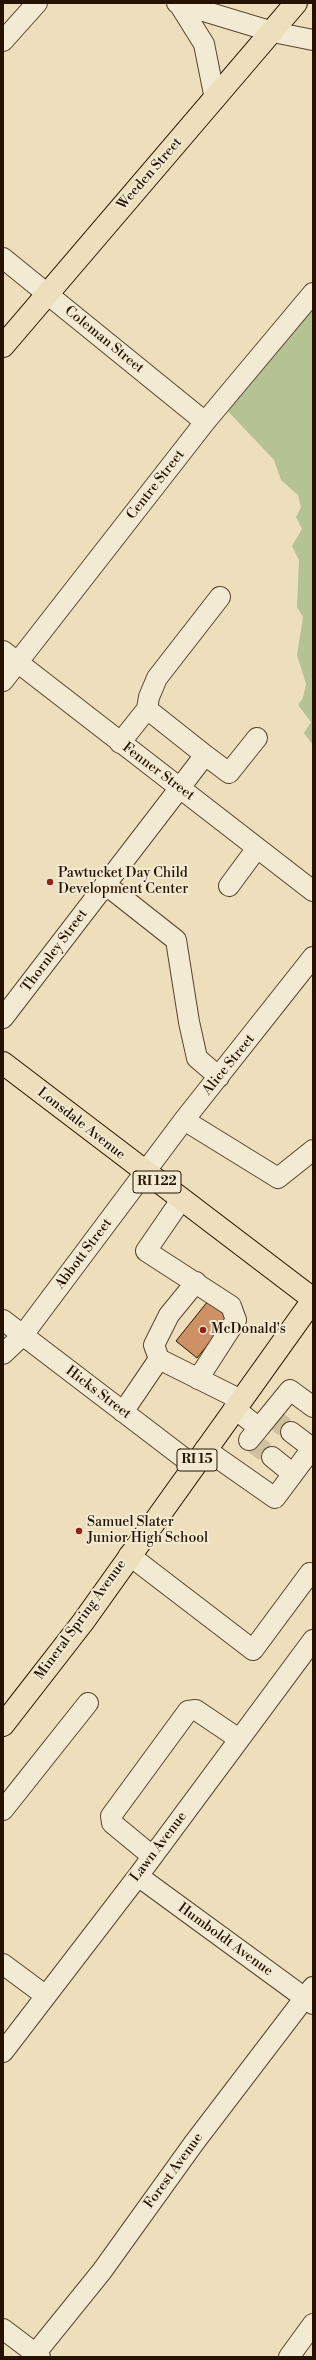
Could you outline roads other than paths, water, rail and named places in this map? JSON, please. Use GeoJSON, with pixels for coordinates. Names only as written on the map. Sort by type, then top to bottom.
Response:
{"type":"FeatureCollection","features":[{"type":"Feature","properties":{"kind":"main road","name":"Weeden Street"},"geometry":{"type":"LineString","coordinates":[[3,346],[274,32],[296,3]]}},
{"type":"Feature","properties":{"kind":"main road","name":"Lonsdale Avenue"},"geometry":{"type":"LineString","coordinates":[[3,1063],[313,1299]]}},
{"type":"Feature","properties":{"kind":"main road","name":"Mineral Spring Avenue"},"geometry":{"type":"LineString","coordinates":[[3,1725],[83,1622],[129,1554],[313,1299]]}},
{"type":"Feature","properties":{"kind":"street"},"geometry":{"type":"LineString","coordinates":[[3,41],[36,3]]}},
{"type":"Feature","properties":{"kind":"street"},"geometry":{"type":"LineString","coordinates":[[178,4],[274,32],[313,40]]}},
{"type":"Feature","properties":{"kind":"street"},"geometry":{"type":"LineString","coordinates":[[178,4],[204,44],[215,99]]}},
{"type":"Feature","properties":{"kind":"street","name":"Coleman Street"},"geometry":{"type":"LineString","coordinates":[[3,258],[205,422]]}},
{"type":"Feature","properties":{"kind":"street","name":"Centre Street"},"geometry":{"type":"LineString","coordinates":[[3,681],[10,657],[313,293]]}},
{"type":"Feature","properties":{"kind":"street"},"geometry":{"type":"LineString","coordinates":[[120,744],[147,709],[149,697],[157,678],[220,597]]}},
{"type":"Feature","properties":{"kind":"street","name":"Fenner Street"},"geometry":{"type":"LineString","coordinates":[[10,657],[120,744],[313,891]]}},
{"type":"Feature","properties":{"kind":"street"},"geometry":{"type":"LineString","coordinates":[[147,709],[229,773],[257,738]]}},
{"type":"Feature","properties":{"kind":"street","name":"Thornley Street"},"geometry":{"type":"LineString","coordinates":[[3,1018],[205,755]]}},
{"type":"Feature","properties":{"kind":"street"},"geometry":{"type":"LineString","coordinates":[[229,886],[257,848]]}},
{"type":"Feature","properties":{"kind":"street"},"geometry":{"type":"LineString","coordinates":[[105,884],[176,940],[188,1022],[197,1058],[219,1077]]}},
{"type":"Feature","properties":{"kind":"street","name":"Alice Street"},"geometry":{"type":"LineString","coordinates":[[145,1172],[184,1120],[313,957]]}},
{"type":"Feature","properties":{"kind":"street"},"geometry":{"type":"LineString","coordinates":[[184,1120],[278,1178],[313,1150]]}},
{"type":"Feature","properties":{"kind":"street","name":"Abbott Street"},"geometry":{"type":"LineString","coordinates":[[3,1354],[23,1335],[145,1172]]}},
{"type":"Feature","properties":{"kind":"street"},"geometry":{"type":"LineString","coordinates":[[181,1200],[146,1251],[231,1306],[236,1320]]}},
{"type":"Feature","properties":{"kind":"street"},"geometry":{"type":"LineString","coordinates":[[196,1282],[196,1300],[168,1335],[166,1350],[188,1367],[198,1363],[227,1326],[236,1320]]}},
{"type":"Feature","properties":{"kind":"street"},"geometry":{"type":"LineString","coordinates":[[196,1282],[170,1315],[154,1344],[159,1359],[198,1379],[237,1404],[254,1434],[290,1390],[313,1407]]}},
{"type":"Feature","properties":{"kind":"street","name":"Hicks Street"},"geometry":{"type":"LineString","coordinates":[[3,1320],[123,1412],[199,1457],[274,1498],[293,1474]]}},
{"type":"Feature","properties":{"kind":"street"},"geometry":{"type":"LineString","coordinates":[[198,1379],[236,1320]]}},
{"type":"Feature","properties":{"kind":"street"},"geometry":{"type":"LineString","coordinates":[[123,1412],[159,1359]]}},
{"type":"Feature","properties":{"kind":"street"},"geometry":{"type":"LineString","coordinates":[[272,1457],[293,1474],[312,1448],[291,1432]]}},
{"type":"Feature","properties":{"kind":"street"},"geometry":{"type":"LineString","coordinates":[[129,1554],[253,1650],[310,1573]]}},
{"type":"Feature","properties":{"kind":"street","name":"Lawn Avenue"},"geometry":{"type":"LineString","coordinates":[[3,2052],[138,1876],[313,1640]]}},
{"type":"Feature","properties":{"kind":"street"},"geometry":{"type":"LineString","coordinates":[[3,1810],[88,1703]]}},
{"type":"Feature","properties":{"kind":"street"},"geometry":{"type":"LineString","coordinates":[[152,1856],[112,1823],[111,1816],[188,1711],[196,1710],[239,1740]]}},
{"type":"Feature","properties":{"kind":"street","name":"Humboldt Avenue"},"geometry":{"type":"LineString","coordinates":[[138,1876],[310,1996]]}},
{"type":"Feature","properties":{"kind":"street"},"geometry":{"type":"LineString","coordinates":[[3,1964],[46,1996]]}},
{"type":"Feature","properties":{"kind":"street","name":"Forest Avenue"},"geometry":{"type":"LineString","coordinates":[[38,2355],[102,2271],[194,2144],[310,1996]]}},
{"type":"Feature","properties":{"kind":"street"},"geometry":{"type":"LineString","coordinates":[[289,2357],[313,2324]]}},
{"type":"Feature","properties":{"kind":"street"},"geometry":{"type":"LineString","coordinates":[[3,2329],[38,2355]]}},
{"type":"Feature","properties":{"kind":"tunnel"},"geometry":{"type":"LineString","coordinates":[[269,1415],[291,1432]]}},
{"type":"Feature","properties":{"kind":"tunnel"},"geometry":{"type":"LineString","coordinates":[[249,1440],[272,1457]]}},
{"type":"Feature","properties":{"kind":"place","name":"Pawtucket Day Child Development Center"},"geometry":{"type":"Point","coordinates":[50,882]}},
{"type":"Feature","properties":{"kind":"place","name":"McDonald's"},"geometry":{"type":"Point","coordinates":[203,1330]}},
{"type":"Feature","properties":{"kind":"place","name":"Samuel Slater Junior High School"},"geometry":{"type":"Point","coordinates":[79,1531]}}]}
